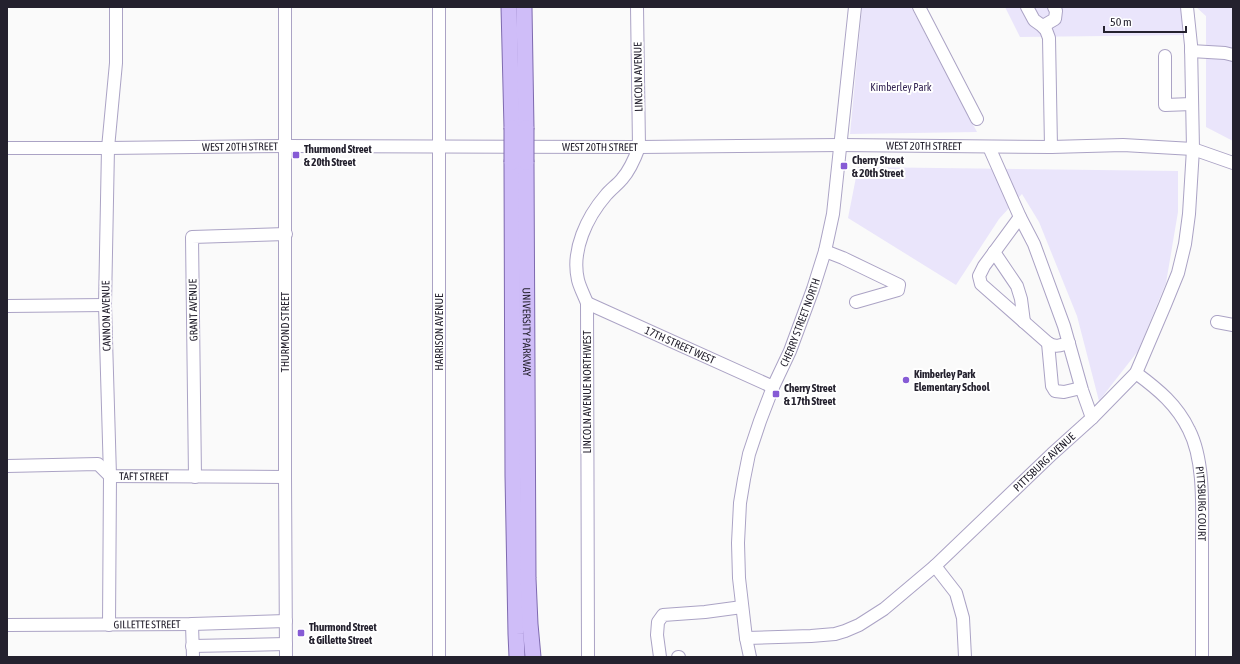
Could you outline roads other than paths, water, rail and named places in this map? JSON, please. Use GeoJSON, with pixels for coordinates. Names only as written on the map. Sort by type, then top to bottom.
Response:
{"type":"FeatureCollection","features":[{"type":"Feature","properties":{"kind":"main road","name":"UNIVERSITY PARKWAY"},"geometry":{"type":"LineString","coordinates":[[508,7],[519,128]]}},
{"type":"Feature","properties":{"kind":"main road","name":"UNIVERSITY PARKWAY"},"geometry":{"type":"LineString","coordinates":[[517,657],[513,476],[519,128],[524,7]]}},
{"type":"Feature","properties":{"kind":"main road","name":"UNIVERSITY PARKWAY"},"geometry":{"type":"LineString","coordinates":[[519,162],[528,578],[533,657]]}},
{"type":"Feature","properties":{"kind":"street","name":"CANNON AVENUE"},"geometry":{"type":"LineString","coordinates":[[109,625],[110,476],[105,306],[108,148],[116,63],[116,7]]}},
{"type":"Feature","properties":{"kind":"street","name":"THURMOND STREET"},"geometry":{"type":"LineString","coordinates":[[285,7],[286,657]]}},
{"type":"Feature","properties":{"kind":"street","name":"HARRISON AVENUE"},"geometry":{"type":"LineString","coordinates":[[439,7],[439,657]]}},
{"type":"Feature","properties":{"kind":"street","name":"LINCOLN AVENUE"},"geometry":{"type":"LineString","coordinates":[[637,7],[639,147]]}},
{"type":"Feature","properties":{"kind":"street","name":"CHERRY STREET NORTH"},"geometry":{"type":"LineString","coordinates":[[750,657],[738,578],[740,503],[749,454],[773,387],[790,351],[813,289],[825,251],[833,214],[855,7]]}},
{"type":"Feature","properties":{"kind":"street"},"geometry":{"type":"LineString","coordinates":[[919,7],[978,118]]}},
{"type":"Feature","properties":{"kind":"street"},"geometry":{"type":"LineString","coordinates":[[1027,7],[1034,20],[1046,30],[1049,38],[1051,147]]}},
{"type":"Feature","properties":{"kind":"street"},"geometry":{"type":"LineString","coordinates":[[1043,26],[1055,19],[1056,11],[1054,7]]}},
{"type":"Feature","properties":{"kind":"street","name":"PITTSBURG AVENUE"},"geometry":{"type":"LineString","coordinates":[[746,638],[811,636],[845,632],[859,626],[884,610],[935,566],[1052,454],[1092,418],[1136,373],[1178,273],[1185,244],[1189,214],[1193,149],[1191,51],[1187,7]]}},
{"type":"Feature","properties":{"kind":"street"},"geometry":{"type":"LineString","coordinates":[[1191,51],[1233,55]]}},
{"type":"Feature","properties":{"kind":"street"},"geometry":{"type":"LineString","coordinates":[[1165,56],[1165,104],[1192,104]]}},
{"type":"Feature","properties":{"kind":"street","name":"WEST 20TH STREET"},"geometry":{"type":"LineString","coordinates":[[7,148],[286,146],[639,147],[840,145],[1051,147],[1123,145],[1193,149],[1233,163]]}},
{"type":"Feature","properties":{"kind":"street"},"geometry":{"type":"LineString","coordinates":[[989,146],[1020,217],[1034,244],[1064,326],[1081,388],[1092,418]]}},
{"type":"Feature","properties":{"kind":"street","name":"LINCOLN AVENUE NORTHWEST"},"geometry":{"type":"LineString","coordinates":[[588,657],[587,303],[578,280],[578,250],[582,235],[601,200],[628,171],[639,147]]}},
{"type":"Feature","properties":{"kind":"street"},"geometry":{"type":"LineString","coordinates":[[1020,217],[981,272],[979,276],[981,284],[1052,346],[1057,347],[1069,343]]}},
{"type":"Feature","properties":{"kind":"street","name":"GRANT AVENUE"},"geometry":{"type":"LineString","coordinates":[[195,477],[192,237],[286,234]]}},
{"type":"Feature","properties":{"kind":"street"},"geometry":{"type":"LineString","coordinates":[[825,251],[899,285],[898,290],[856,302]]}},
{"type":"Feature","properties":{"kind":"street"},"geometry":{"type":"LineString","coordinates":[[994,252],[1017,286],[1021,299],[1024,322]]}},
{"type":"Feature","properties":{"kind":"street","name":"17TH STREET WEST"},"geometry":{"type":"LineString","coordinates":[[587,303],[773,387]]}},
{"type":"Feature","properties":{"kind":"street"},"geometry":{"type":"LineString","coordinates":[[7,306],[105,306]]}},
{"type":"Feature","properties":{"kind":"street"},"geometry":{"type":"LineString","coordinates":[[1218,322],[1233,325]]}},
{"type":"Feature","properties":{"kind":"street"},"geometry":{"type":"LineString","coordinates":[[1048,343],[1052,386],[1056,391],[1064,392],[1081,388]]}},
{"type":"Feature","properties":{"kind":"street","name":"PITTSBURG COURT"},"geometry":{"type":"LineString","coordinates":[[1136,373],[1171,402],[1180,413],[1190,431],[1195,445],[1200,482],[1202,657]]}},
{"type":"Feature","properties":{"kind":"street","name":"TAFT STREET"},"geometry":{"type":"LineString","coordinates":[[7,466],[98,464],[110,476],[285,477]]}},
{"type":"Feature","properties":{"kind":"street"},"geometry":{"type":"LineString","coordinates":[[935,566],[956,593],[963,618],[964,657]]}},
{"type":"Feature","properties":{"kind":"street"},"geometry":{"type":"LineString","coordinates":[[660,657],[657,635],[658,622],[663,615],[705,612],[742,607]]}},
{"type":"Feature","properties":{"kind":"street","name":"GILLETTE STREET"},"geometry":{"type":"LineString","coordinates":[[7,625],[192,624],[286,621]]}},
{"type":"Feature","properties":{"kind":"street"},"geometry":{"type":"LineString","coordinates":[[192,624],[192,651],[286,644]]}},
{"type":"Feature","properties":{"kind":"place","name":"Thurmond Street & 20th Street"},"geometry":{"type":"Point","coordinates":[296,155]}},
{"type":"Feature","properties":{"kind":"place","name":"Cherry Street & 20th Street"},"geometry":{"type":"Point","coordinates":[844,166]}},
{"type":"Feature","properties":{"kind":"place","name":"Kimberley Park Elementary School"},"geometry":{"type":"Point","coordinates":[906,380]}},
{"type":"Feature","properties":{"kind":"place","name":"Cherry Street & 17th Street"},"geometry":{"type":"Point","coordinates":[776,394]}},
{"type":"Feature","properties":{"kind":"place","name":"Thurmond Street & Gillette Street"},"geometry":{"type":"Point","coordinates":[301,633]}},
{"type":"Feature","properties":{"kind":"park label","name":"Kimberley Park"},"geometry":{"type":"Point","coordinates":[901,87]}}]}
